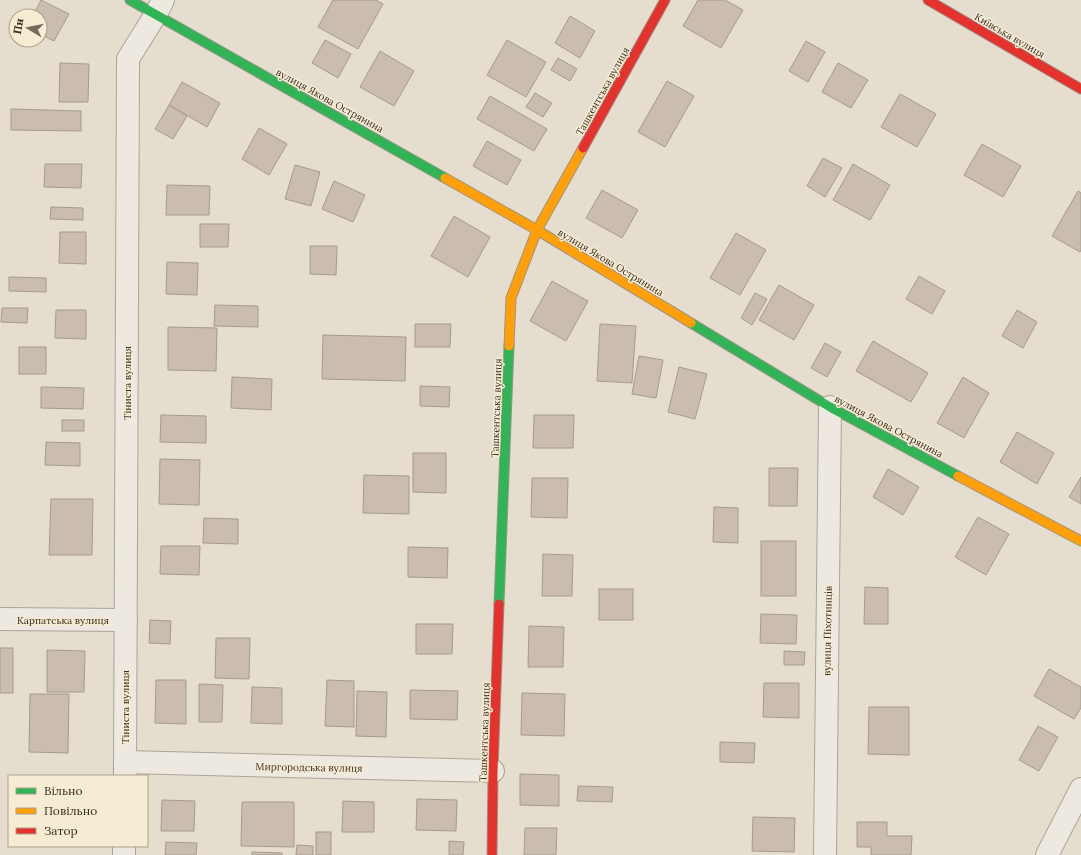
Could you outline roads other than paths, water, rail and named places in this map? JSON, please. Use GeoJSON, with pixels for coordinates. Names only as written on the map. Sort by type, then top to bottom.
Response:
{"type":"FeatureCollection","features":[{"type":"Feature","properties":{"kind":"main road","name":"вулиця Якова Острянина"},"geometry":{"type":"LineString","coordinates":[[130,0],[160,7],[537,230],[830,407],[1081,541]]}},
{"type":"Feature","properties":{"kind":"main road","name":"Ташкентська вулиця"},"geometry":{"type":"LineString","coordinates":[[492,855],[493,771],[511,298],[537,230],[665,0]]}},
{"type":"Feature","properties":{"kind":"main road","name":"Київська вулиця"},"geometry":{"type":"LineString","coordinates":[[928,0],[1081,88]]}},
{"type":"Feature","properties":{"kind":"street","name":"Тіниста вулиця"},"geometry":{"type":"LineString","coordinates":[[125,769],[128,59],[160,7]]}},
{"type":"Feature","properties":{"kind":"street","name":"вулиця Піхотинців"},"geometry":{"type":"LineString","coordinates":[[825,855],[830,407]]}},
{"type":"Feature","properties":{"kind":"street","name":"Карпатська вулиця"},"geometry":{"type":"LineString","coordinates":[[0,619],[126,620]]}},
{"type":"Feature","properties":{"kind":"street","name":"Миргородська вулиця"},"geometry":{"type":"LineString","coordinates":[[125,769],[493,771]]}},
{"type":"Feature","properties":{"kind":"street"},"geometry":{"type":"LineString","coordinates":[[1047,855],[1081,788]]}}]}
